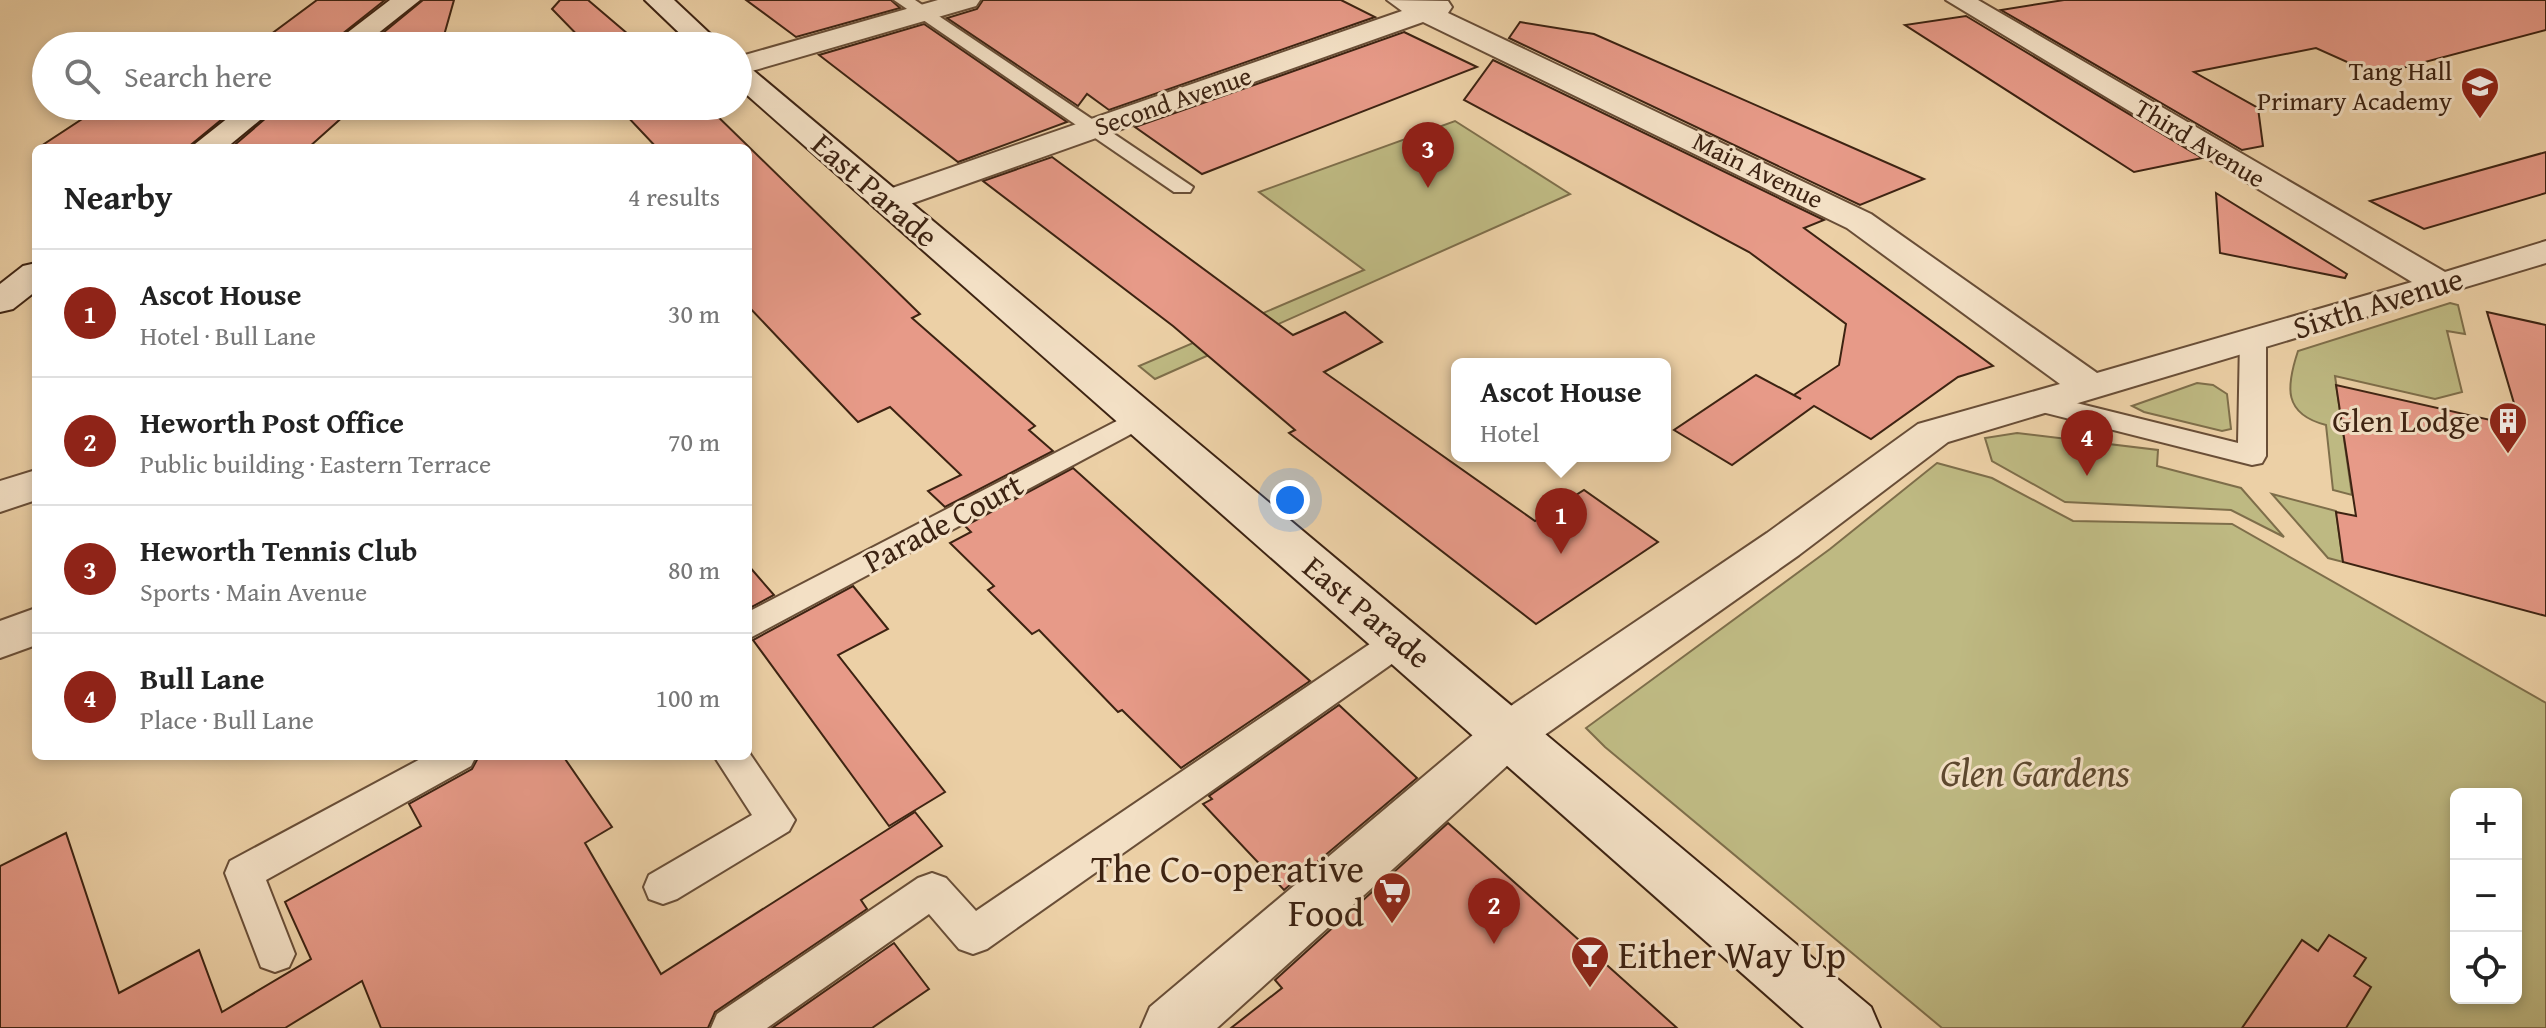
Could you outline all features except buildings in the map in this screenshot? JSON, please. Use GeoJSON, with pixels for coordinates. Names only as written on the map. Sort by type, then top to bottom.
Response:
{"type":"FeatureCollection","features":[{"type":"Feature","properties":{"kind":"street"},"geometry":{"type":"LineString","coordinates":[[363,32],[407,0]]}},
{"type":"Feature","properties":{"kind":"street"},"geometry":{"type":"LineString","coordinates":[[658,0],[693,32]]}},
{"type":"Feature","properties":{"kind":"street"},"geometry":{"type":"LineString","coordinates":[[752,64],[913,6],[967,0]]}},
{"type":"Feature","properties":{"kind":"street","name":"Second Avenue"},"geometry":{"type":"LineString","coordinates":[[887,201],[1094,128],[1412,6],[1459,0]]}},
{"type":"Feature","properties":{"kind":"street","name":"Third Avenue"},"geometry":{"type":"LineString","coordinates":[[1959,0],[2442,285]]}},
{"type":"Feature","properties":{"kind":"street","name":"Main Avenue"},"geometry":{"type":"LineString","coordinates":[[1412,6],[1859,221],[2089,386]]}},
{"type":"Feature","properties":{"kind":"street","name":"East Parade"},"geometry":{"type":"LineString","coordinates":[[752,81],[1138,419],[1511,732],[1849,1028]]}},
{"type":"Feature","properties":{"kind":"street"},"geometry":{"type":"LineString","coordinates":[[211,144],[243,120]]}},
{"type":"Feature","properties":{"kind":"street","name":"Sixth Avenue"},"geometry":{"type":"LineString","coordinates":[[1172,1028],[1511,732],[1783,544],[1933,433],[2546,252]]}},
{"type":"Feature","properties":{"kind":"street","name":"Sixth Avenue"},"geometry":{"type":"LineString","coordinates":[[2502,265],[2546,287]]}},
{"type":"Feature","properties":{"kind":"street"},"geometry":{"type":"LineString","coordinates":[[0,301],[32,277]]}},
{"type":"Feature","properties":{"kind":"street"},"geometry":{"type":"LineString","coordinates":[[0,497],[32,485]]}},
{"type":"Feature","properties":{"kind":"street"},"geometry":{"type":"LineString","coordinates":[[0,640],[32,628]]}},
{"type":"Feature","properties":{"kind":"lane"},"geometry":{"type":"LineString","coordinates":[[913,6],[1182,187]]}},
{"type":"Feature","properties":{"kind":"lane","name":"Sixth Avenue"},"geometry":{"type":"LineString","coordinates":[[2036,402],[2252,456],[2253,340]]}},
{"type":"Feature","properties":{"kind":"lane","name":"Parade Court"},"geometry":{"type":"LineString","coordinates":[[752,625],[1138,419]]}},
{"type":"Feature","properties":{"kind":"lane"},"geometry":{"type":"LineString","coordinates":[[732,1028],[932,890],[973,936],[1401,640]]}},
{"type":"Feature","properties":{"kind":"lane"},"geometry":{"type":"LineString","coordinates":[[275,954],[244,873],[451,760]]}},
{"type":"Feature","properties":{"kind":"lane"},"geometry":{"type":"LineString","coordinates":[[663,887],[776,820],[735,760]]}},
{"type":"Feature","properties":{"kind":"green space"},"geometry":{"type":"Polygon","coordinates":[[[1455,121],[1570,194],[1155,379],[1139,366],[1364,270],[1259,192],[1455,121]]]}},
{"type":"Feature","properties":{"kind":"green space"},"geometry":{"type":"Polygon","coordinates":[[[2450,303],[2458,305],[2465,334],[2447,331],[2462,392],[2435,399],[2335,376],[2352,495],[2333,490],[2326,425],[2302,414],[2291,397],[2291,376],[2298,351],[2450,303]]]}},
{"type":"Feature","properties":{"kind":"green space"},"geometry":{"type":"Polygon","coordinates":[[[2197,383],[2213,385],[2227,394],[2231,429],[2222,431],[2144,412],[2132,406],[2197,383]]]}},
{"type":"Feature","properties":{"kind":"green space"},"geometry":{"type":"Polygon","coordinates":[[[2017,433],[2158,450],[2157,466],[2241,488],[2284,537],[2231,510],[2065,502],[1992,461],[1985,438],[2017,433]]]}},
{"type":"Feature","properties":{"kind":"green space","name":"Glen Gardens"},"geometry":{"type":"Polygon","coordinates":[[[1937,463],[1992,478],[2073,521],[2232,524],[2546,703],[2546,1028],[1942,1028],[1586,728],[1830,549],[1937,463]]]}},
{"type":"Feature","properties":{"kind":"green space"},"geometry":{"type":"Polygon","coordinates":[[[2272,494],[2336,511],[2343,562],[2328,558],[2272,494]]]}},
{"type":"Feature","properties":{"kind":"place","name":"Tang Hall Primary Academy"},"geometry":{"type":"Point","coordinates":[2480,120]}},
{"type":"Feature","properties":{"kind":"place","name":"Heworth Tennis Club"},"geometry":{"type":"Point","coordinates":[1428,188]}},
{"type":"Feature","properties":{"kind":"place","name":"Glen Lodge"},"geometry":{"type":"Point","coordinates":[2508,455]}},
{"type":"Feature","properties":{"kind":"place","name":"Bull Lane"},"geometry":{"type":"Point","coordinates":[2087,476]}},
{"type":"Feature","properties":{"kind":"place","name":"Ascot House"},"geometry":{"type":"Point","coordinates":[1561,554]}},
{"type":"Feature","properties":{"kind":"place","name":"The Co-operative Food"},"geometry":{"type":"Point","coordinates":[1392,925]}},
{"type":"Feature","properties":{"kind":"place","name":"Heworth Post Office"},"geometry":{"type":"Point","coordinates":[1494,944]}},
{"type":"Feature","properties":{"kind":"place","name":"Either Way Up"},"geometry":{"type":"Point","coordinates":[1590,989]}}]}
